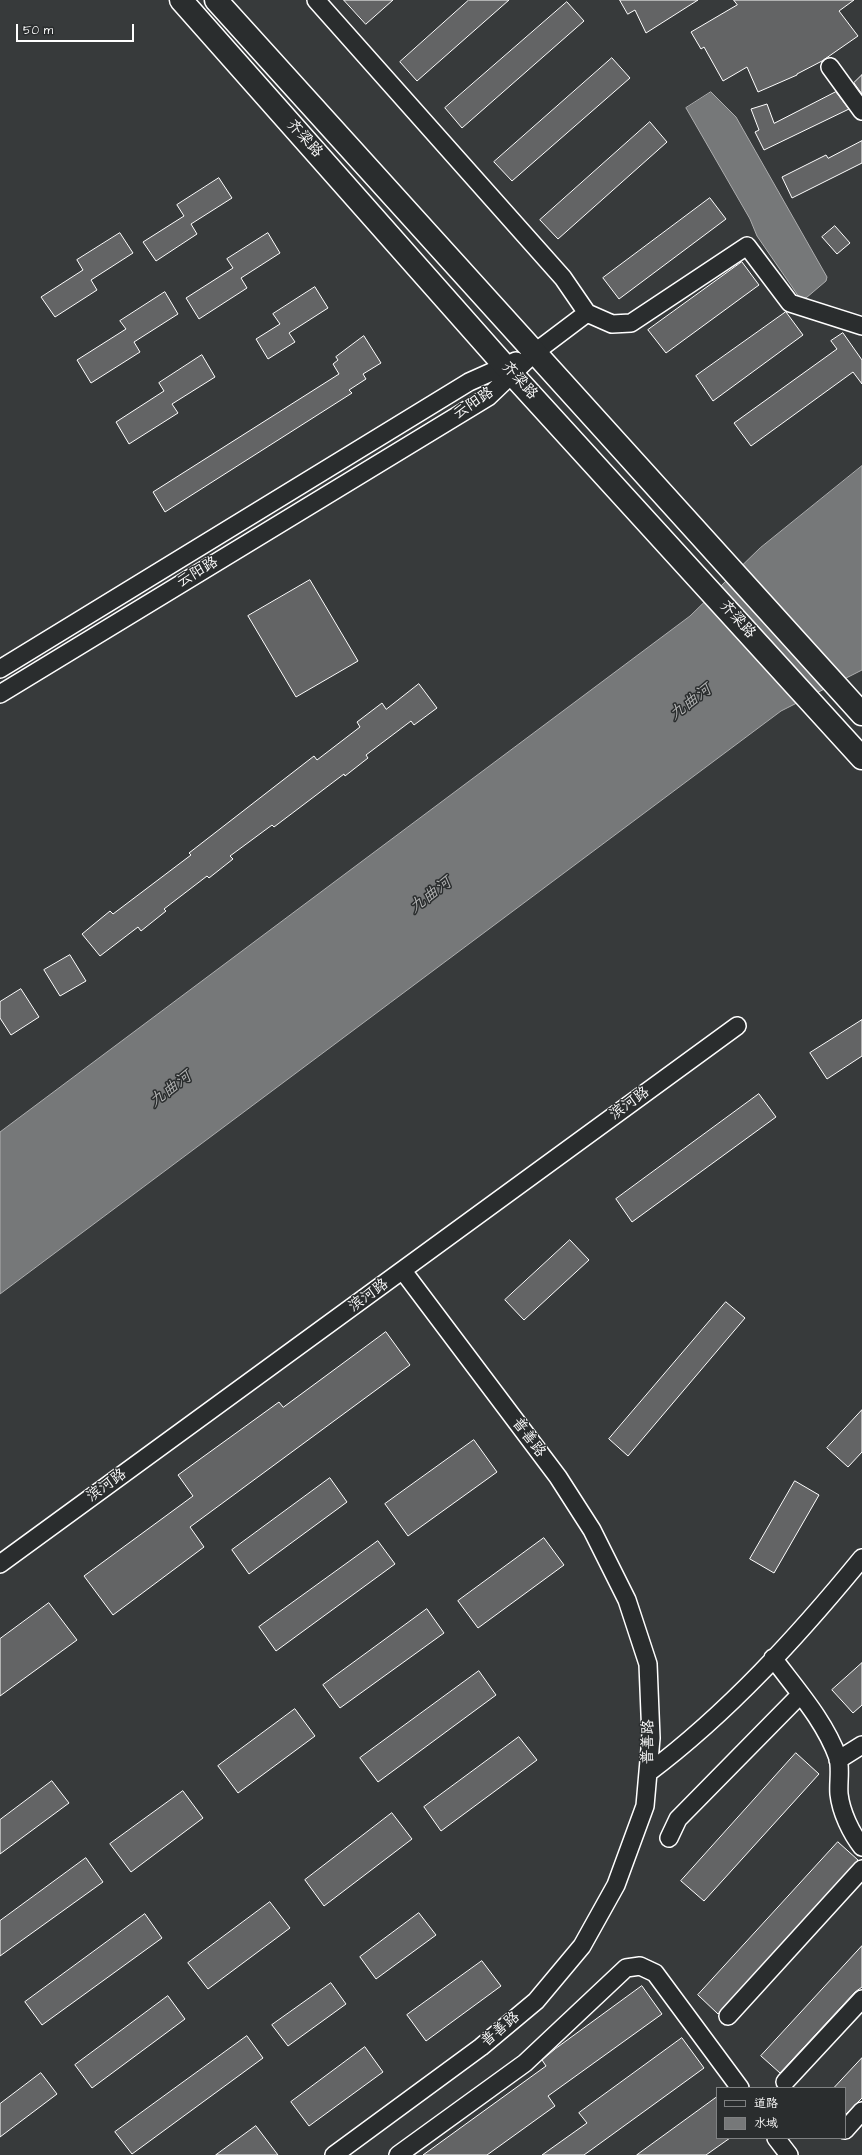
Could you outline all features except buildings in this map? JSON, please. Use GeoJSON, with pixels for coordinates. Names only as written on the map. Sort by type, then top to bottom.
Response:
{"type":"FeatureCollection","features":[{"type":"Feature","properties":{"kind":"main road","name":"齐梁路"},"geometry":{"type":"LineString","coordinates":[[181,0],[508,370],[862,758]]}},
{"type":"Feature","properties":{"kind":"main road","name":"齐梁路"},"geometry":{"type":"LineString","coordinates":[[216,0],[862,714]]}},
{"type":"Feature","properties":{"kind":"street"},"geometry":{"type":"LineString","coordinates":[[316,0],[563,278],[587,313],[612,324],[631,323],[747,246],[790,303],[862,326]]}},
{"type":"Feature","properties":{"kind":"street"},"geometry":{"type":"LineString","coordinates":[[830,67],[862,111]]}},
{"type":"Feature","properties":{"kind":"street","name":"云阳路"},"geometry":{"type":"LineString","coordinates":[[0,669],[469,382],[508,370],[534,353],[587,313]]}},
{"type":"Feature","properties":{"kind":"street","name":"云阳路"},"geometry":{"type":"LineString","coordinates":[[0,694],[488,397],[508,370]]}},
{"type":"Feature","properties":{"kind":"street","name":"滨河路"},"geometry":{"type":"LineString","coordinates":[[0,1564],[737,1026]]}},
{"type":"Feature","properties":{"kind":"street","name":"普善路"},"geometry":{"type":"LineString","coordinates":[[334,2155],[481,2048],[536,2001],[582,1946],[619,1878],[645,1806],[651,1738],[648,1664],[627,1600],[592,1530],[558,1476],[403,1271]]}},
{"type":"Feature","properties":{"kind":"street"},"geometry":{"type":"LineString","coordinates":[[648,1773],[692,1739],[773,1658],[815,1615],[862,1558]]}},
{"type":"Feature","properties":{"kind":"street"},"geometry":{"type":"LineString","coordinates":[[773,1658],[831,1741],[838,1760],[839,1794],[842,1810],[861,1844]]}},
{"type":"Feature","properties":{"kind":"street"},"geometry":{"type":"LineString","coordinates":[[670,1838],[678,1819],[800,1695]]}},
{"type":"Feature","properties":{"kind":"street"},"geometry":{"type":"LineString","coordinates":[[838,1760],[862,1745]]}},
{"type":"Feature","properties":{"kind":"street"},"geometry":{"type":"LineString","coordinates":[[728,2016],[862,1869]]}},
{"type":"Feature","properties":{"kind":"street"},"geometry":{"type":"LineString","coordinates":[[398,2155],[525,2063],[626,1968],[640,1966],[655,1973],[739,2087]]}},
{"type":"Feature","properties":{"kind":"street"},"geometry":{"type":"LineString","coordinates":[[785,2082],[862,1999]]}},
{"type":"Feature","properties":{"kind":"street"},"geometry":{"type":"LineString","coordinates":[[846,2129],[862,2111]]}},
{"type":"Feature","properties":{"kind":"street"},"geometry":{"type":"LineString","coordinates":[[777,2139],[789,2155]]}},
{"type":"Feature","properties":{"kind":"water"},"geometry":{"type":"Polygon","coordinates":[[[711,92],[736,117],[827,277],[826,281],[806,298],[799,297],[757,236],[750,219],[686,108],[711,92]]]}},
{"type":"Feature","properties":{"kind":"water","name":"九曲河"},"geometry":{"type":"Polygon","coordinates":[[[862,466],[862,670],[781,711],[0,1294],[0,1132],[690,616],[760,548],[862,466]]]}}]}
